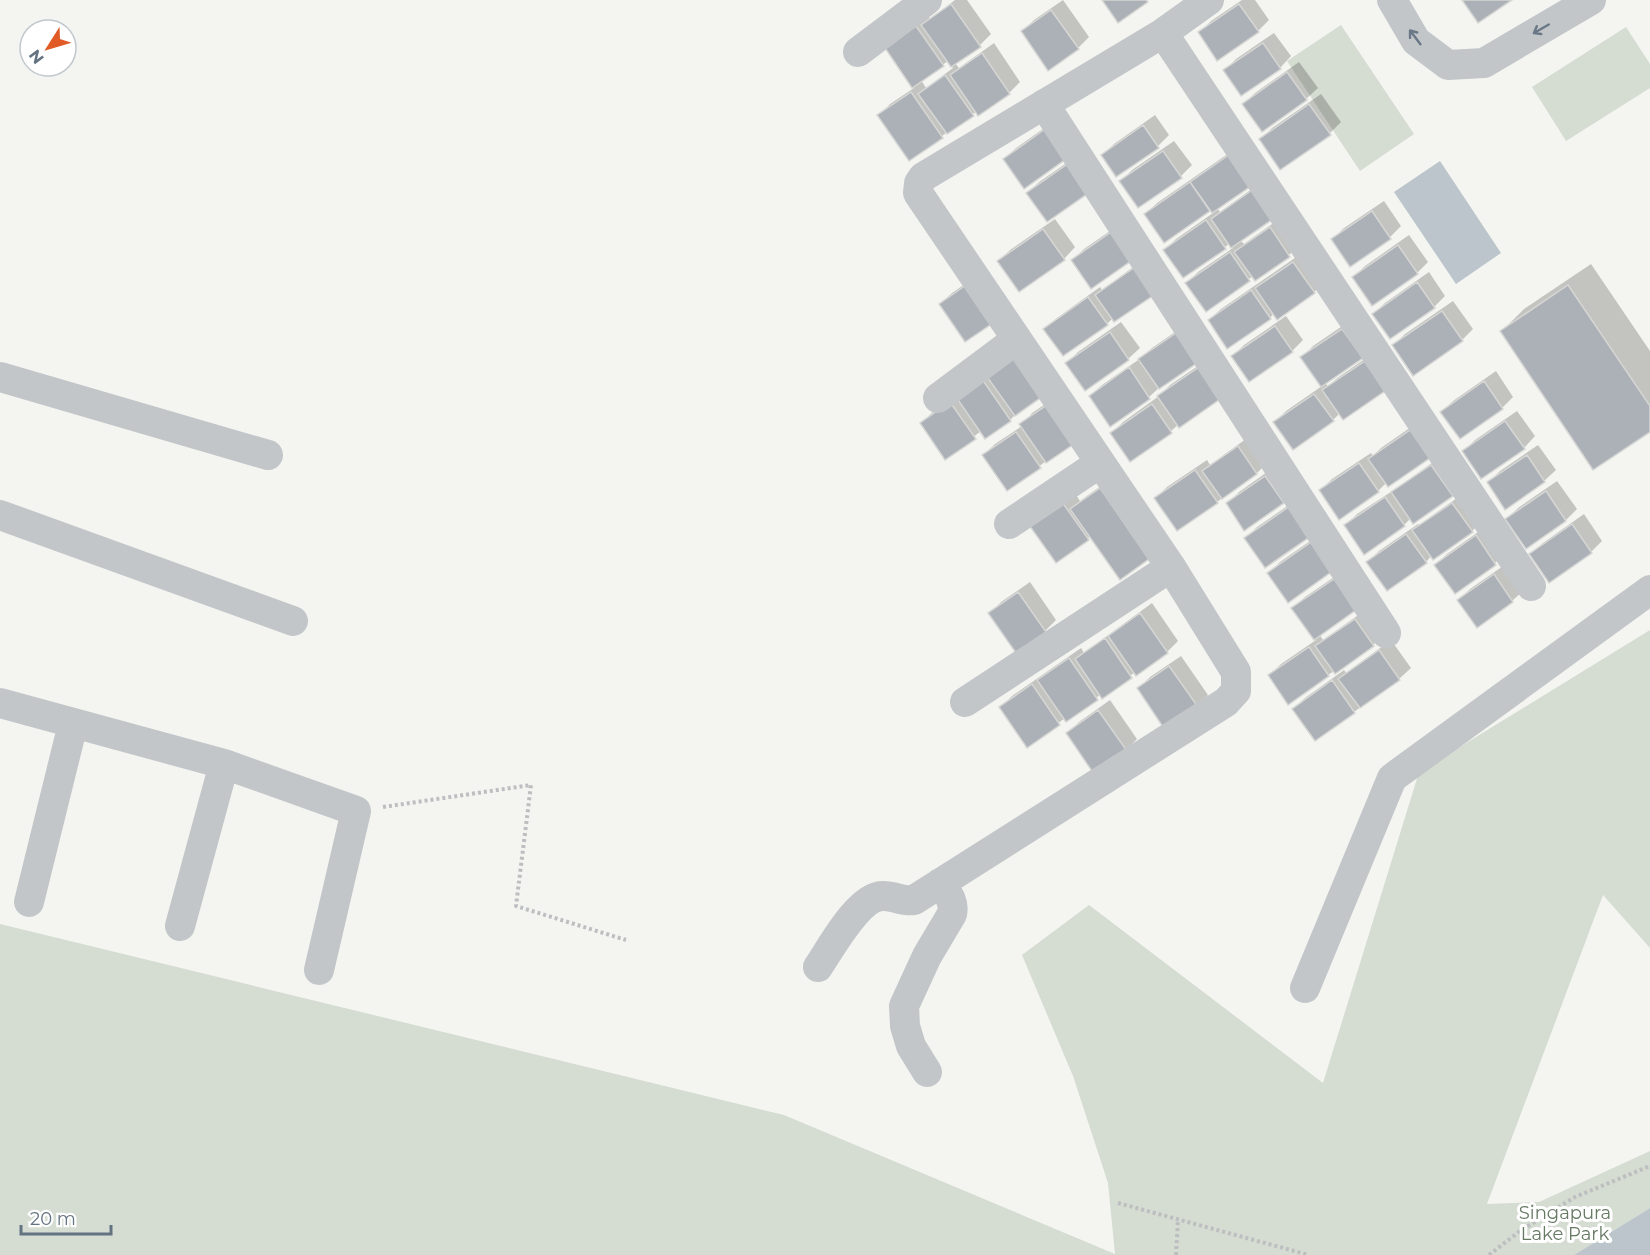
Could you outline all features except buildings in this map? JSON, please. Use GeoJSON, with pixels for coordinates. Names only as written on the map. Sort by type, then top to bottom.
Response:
{"type":"FeatureCollection","features":[{"type":"Feature","properties":{"kind":"street"},"geometry":{"type":"LineString","coordinates":[[858,52],[927,0]]}},
{"type":"Feature","properties":{"kind":"street"},"geometry":{"type":"LineString","coordinates":[[818,967],[856,912],[872,898],[883,896],[914,900],[1226,702],[1236,691],[1236,672],[1171,567],[918,193],[923,177],[1163,33],[1209,0]]}},
{"type":"Feature","properties":{"kind":"street"},"geometry":{"type":"LineString","coordinates":[[1392,0],[1416,41],[1448,65],[1484,63],[1591,0]]}},
{"type":"Feature","properties":{"kind":"street"},"geometry":{"type":"LineString","coordinates":[[1163,33],[1531,586]]}},
{"type":"Feature","properties":{"kind":"street"},"geometry":{"type":"LineString","coordinates":[[1044,104],[1386,633]]}},
{"type":"Feature","properties":{"kind":"street"},"geometry":{"type":"LineString","coordinates":[[938,398],[1017,339]]}},
{"type":"Feature","properties":{"kind":"street"},"geometry":{"type":"LineString","coordinates":[[0,377],[268,455]]}},
{"type":"Feature","properties":{"kind":"street"},"geometry":{"type":"LineString","coordinates":[[1009,524],[1100,462]]}},
{"type":"Feature","properties":{"kind":"street"},"geometry":{"type":"LineString","coordinates":[[0,515],[293,621]]}},
{"type":"Feature","properties":{"kind":"street"},"geometry":{"type":"LineString","coordinates":[[965,702],[1171,567]]}},
{"type":"Feature","properties":{"kind":"street"},"geometry":{"type":"LineString","coordinates":[[1305,988],[1392,778],[1650,590]]}},
{"type":"Feature","properties":{"kind":"street"},"geometry":{"type":"LineString","coordinates":[[0,703],[224,764],[356,812],[319,970]]}},
{"type":"Feature","properties":{"kind":"street"},"geometry":{"type":"LineString","coordinates":[[29,902],[73,724]]}},
{"type":"Feature","properties":{"kind":"street"},"geometry":{"type":"LineString","coordinates":[[180,926],[224,764]]}},
{"type":"Feature","properties":{"kind":"street"},"geometry":{"type":"LineString","coordinates":[[927,1072],[911,1046],[904,1026],[904,1006],[927,956],[954,908],[952,900],[940,883]]}},
{"type":"Feature","properties":{"kind":"path"},"geometry":{"type":"LineString","coordinates":[[356,812],[531,785],[516,906],[626,940]]}},
{"type":"Feature","properties":{"kind":"path"},"geometry":{"type":"LineString","coordinates":[[1489,1255],[1520,1231],[1575,1197],[1650,1166]]}},
{"type":"Feature","properties":{"kind":"path"},"geometry":{"type":"LineString","coordinates":[[1118,1203],[1309,1255]]}},
{"type":"Feature","properties":{"kind":"path"},"geometry":{"type":"LineString","coordinates":[[1176,1255],[1178,1219]]}},
{"type":"Feature","properties":{"kind":"green space"},"geometry":{"type":"Polygon","coordinates":[[[1341,25],[1414,134],[1360,171],[1287,61],[1341,25]]]}},
{"type":"Feature","properties":{"kind":"green space"},"geometry":{"type":"Polygon","coordinates":[[[1626,27],[1650,64],[1650,88],[1566,141],[1532,87],[1626,27]]]}},
{"type":"Feature","properties":{"kind":"green space","name":"Singapura Lake Park"},"geometry":{"type":"Polygon","coordinates":[[[1650,630],[1650,948],[1603,895],[1487,1204],[1539,1202],[1650,1151],[1650,1208],[1574,1255],[0,1255],[0,924],[784,1115],[1115,1254],[1108,1183],[1073,1076],[1022,955],[1089,905],[1323,1083],[1419,772],[1650,630]]]}},
{"type":"Feature","properties":{"kind":"shaded area"},"geometry":{"type":"Polygon","coordinates":[[[1440,161],[1501,253],[1456,284],[1394,192],[1440,161]]]}},
{"type":"Feature","properties":{"kind":"shaded area"},"geometry":{"type":"Polygon","coordinates":[[[1650,1208],[1650,1255],[1574,1255],[1650,1208]]]}}]}
